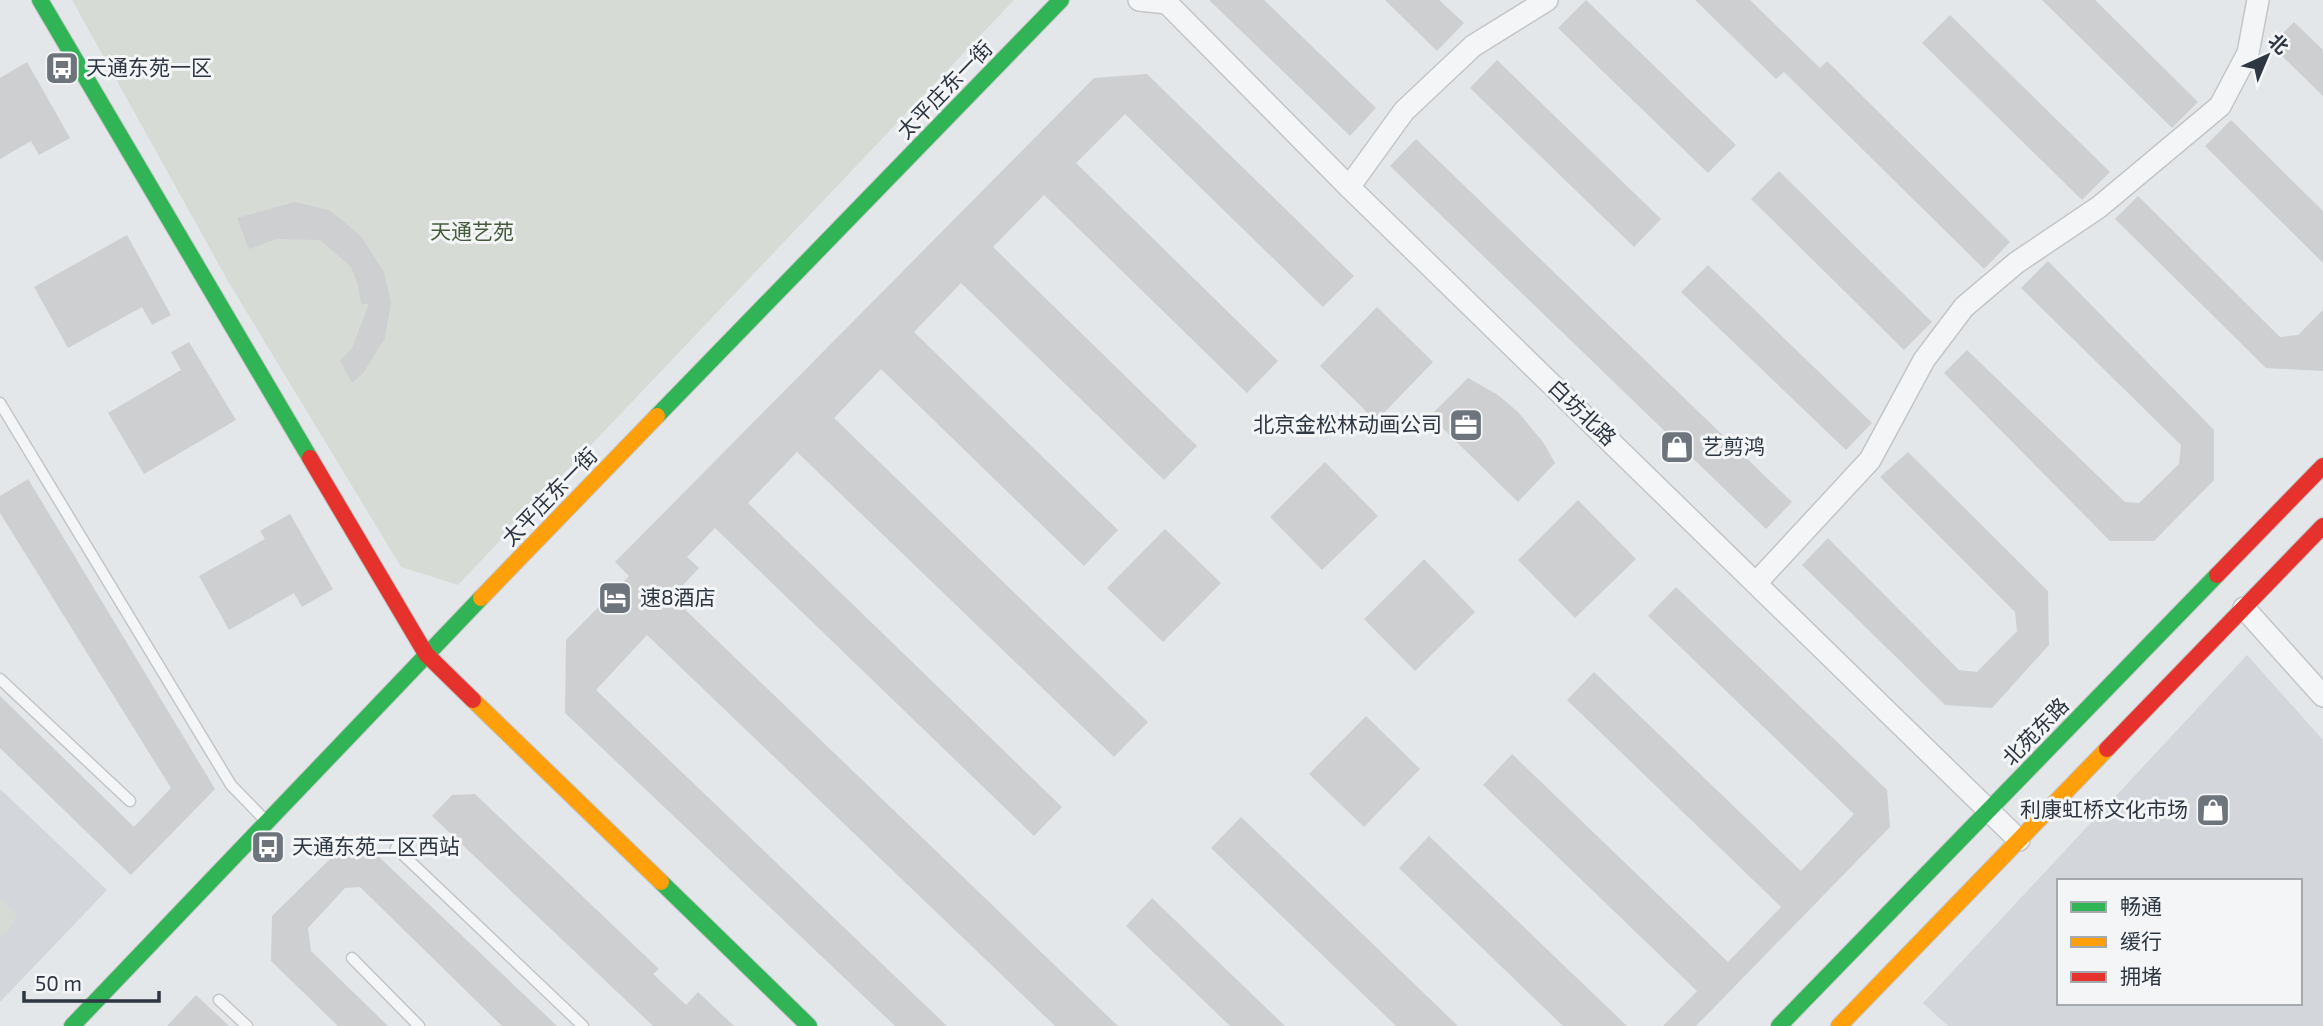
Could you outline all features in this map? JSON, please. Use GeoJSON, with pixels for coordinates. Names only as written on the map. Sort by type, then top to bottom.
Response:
{"type":"FeatureCollection","features":[{"type":"Feature","properties":{"kind":"street"},"geometry":{"type":"LineString","coordinates":[[40,0],[426,654],[809,1026]]}},
{"type":"Feature","properties":{"kind":"street","name":"太平庄东一街"},"geometry":{"type":"LineString","coordinates":[[72,1026],[426,654],[1061,0]]}},
{"type":"Feature","properties":{"kind":"street","name":"白坊北路"},"geometry":{"type":"LineString","coordinates":[[1139,0],[1167,3],[1349,187],[2020,840]]}},
{"type":"Feature","properties":{"kind":"street"},"geometry":{"type":"LineString","coordinates":[[1349,187],[1404,111],[1473,46],[1547,0]]}},
{"type":"Feature","properties":{"kind":"street"},"geometry":{"type":"LineString","coordinates":[[1756,583],[1870,460],[1924,360],[1964,307],[2017,263],[2099,207],[2220,106],[2248,53],[2258,0]]}},
{"type":"Feature","properties":{"kind":"street","name":"北苑东路"},"geometry":{"type":"LineString","coordinates":[[1779,1026],[2323,466]]}},
{"type":"Feature","properties":{"kind":"street"},"geometry":{"type":"LineString","coordinates":[[1839,1026],[2323,526]]}},
{"type":"Feature","properties":{"kind":"street"},"geometry":{"type":"LineString","coordinates":[[2244,608],[2323,696]]}},
{"type":"Feature","properties":{"kind":"lane"},"geometry":{"type":"LineString","coordinates":[[0,403],[231,785],[267,821]]}},
{"type":"Feature","properties":{"kind":"lane"},"geometry":{"type":"LineString","coordinates":[[0,679],[130,801]]}},
{"type":"Feature","properties":{"kind":"lane"},"geometry":{"type":"LineString","coordinates":[[396,848],[583,1026]]}},
{"type":"Feature","properties":{"kind":"lane"},"geometry":{"type":"LineString","coordinates":[[352,958],[419,1026]]}},
{"type":"Feature","properties":{"kind":"lane"},"geometry":{"type":"LineString","coordinates":[[219,1000],[247,1026]]}},
{"type":"Feature","properties":{"kind":"shaded area","name":"利康虹桥文化市场"},"geometry":{"type":"Polygon","coordinates":[[[2247,655],[2323,740],[2323,1026],[1948,1026],[1923,1003],[2247,655]]]}},
{"type":"Feature","properties":{"kind":"shaded area"},"geometry":{"type":"Polygon","coordinates":[[[0,789],[107,890],[0,1002],[0,789]]]}},
{"type":"Feature","properties":{"kind":"green space","name":"天通艺苑"},"geometry":{"type":"Polygon","coordinates":[[[72,0],[1014,0],[458,585],[401,567],[229,283],[72,0]]]}},
{"type":"Feature","properties":{"kind":"green space"},"geometry":{"type":"Polygon","coordinates":[[[0,899],[17,915],[0,938],[0,899]]]}},
{"type":"Feature","properties":{"kind":"building"},"geometry":{"type":"Polygon","coordinates":[[[1209,0],[1264,0],[1376,108],[1350,136],[1209,0]]]}},
{"type":"Feature","properties":{"kind":"building"},"geometry":{"type":"Polygon","coordinates":[[[1385,0],[1439,0],[1464,23],[1437,51],[1385,0]]]}},
{"type":"Feature","properties":{"kind":"building"},"geometry":{"type":"Polygon","coordinates":[[[1586,0],[1736,145],[1708,173],[1558,28],[1586,0]]]}},
{"type":"Feature","properties":{"kind":"building"},"geometry":{"type":"Polygon","coordinates":[[[1695,0],[1750,0],[1820,68],[1827,61],[2010,242],[1984,269],[1784,72],[1776,79],[1695,0]]]}},
{"type":"Feature","properties":{"kind":"building"},"geometry":{"type":"Polygon","coordinates":[[[2042,0],[2095,0],[2198,102],[2172,128],[2042,0]]]}},
{"type":"Feature","properties":{"kind":"building"},"geometry":{"type":"Polygon","coordinates":[[[1950,15],[2110,172],[2082,200],[1922,43],[1950,15]]]}},
{"type":"Feature","properties":{"kind":"building"},"geometry":{"type":"Polygon","coordinates":[[[2294,22],[2323,50],[2323,96],[2271,45],[2294,22]]]}},
{"type":"Feature","properties":{"kind":"building"},"geometry":{"type":"Polygon","coordinates":[[[1497,60],[1661,219],[1634,247],[1470,88],[1497,60]]]}},
{"type":"Feature","properties":{"kind":"building"},"geometry":{"type":"Polygon","coordinates":[[[27,62],[70,138],[39,155],[31,141],[0,159],[0,78],[27,62]]]}},
{"type":"Feature","properties":{"kind":"building"},"geometry":{"type":"Polygon","coordinates":[[[1147,74],[1354,276],[1323,307],[1125,114],[1076,163],[1278,361],[1247,393],[1044,195],[993,247],[1197,446],[1164,480],[961,283],[914,332],[1118,530],[1084,566],[881,369],[834,418],[1148,722],[1114,757],[797,452],[748,503],[1062,807],[1034,836],[715,528],[687,557],[699,568],[672,597],[1118,1026],[1055,1026],[647,635],[596,690],[947,1026],[895,1026],[565,713],[566,640],[629,576],[615,562],[1094,78],[1147,74]]]}},
{"type":"Feature","properties":{"kind":"building"},"geometry":{"type":"Polygon","coordinates":[[[2231,120],[2323,211],[2323,263],[2205,146],[2231,120]]]}},
{"type":"Feature","properties":{"kind":"building"},"geometry":{"type":"Polygon","coordinates":[[[1416,139],[1792,502],[1766,529],[1390,166],[1416,139]]]}},
{"type":"Feature","properties":{"kind":"building"},"geometry":{"type":"Polygon","coordinates":[[[1779,171],[1932,322],[1904,350],[1751,199],[1779,171]]]}},
{"type":"Feature","properties":{"kind":"building"},"geometry":{"type":"Polygon","coordinates":[[[2138,196],[2280,337],[2298,335],[2323,310],[2323,371],[2266,368],[2115,219],[2138,196]]]}},
{"type":"Feature","properties":{"kind":"building"},"geometry":{"type":"Polygon","coordinates":[[[295,202],[329,210],[360,235],[384,272],[391,302],[385,338],[364,372],[352,383],[340,361],[352,348],[369,304],[361,304],[351,267],[320,240],[276,239],[249,249],[237,218],[295,202]]]}},
{"type":"Feature","properties":{"kind":"building"},"geometry":{"type":"Polygon","coordinates":[[[127,235],[171,315],[152,325],[142,307],[68,348],[34,287],[127,235]]]}},
{"type":"Feature","properties":{"kind":"building"},"geometry":{"type":"Polygon","coordinates":[[[2048,261],[2214,430],[2214,480],[2154,541],[2110,541],[1944,373],[1967,350],[2125,502],[2139,503],[2179,464],[2181,445],[2021,288],[2048,261]]]}},
{"type":"Feature","properties":{"kind":"building"},"geometry":{"type":"Polygon","coordinates":[[[1708,265],[1872,423],[1846,450],[1681,292],[1708,265]]]}},
{"type":"Feature","properties":{"kind":"building"},"geometry":{"type":"Polygon","coordinates":[[[1377,307],[1433,362],[1376,421],[1320,366],[1377,307]]]}},
{"type":"Feature","properties":{"kind":"building"},"geometry":{"type":"Polygon","coordinates":[[[189,342],[236,420],[144,474],[108,413],[181,370],[171,352],[189,342]]]}},
{"type":"Feature","properties":{"kind":"building"},"geometry":{"type":"Polygon","coordinates":[[[1468,378],[1498,395],[1518,412],[1543,442],[1555,463],[1518,502],[1430,416],[1468,378]]]}},
{"type":"Feature","properties":{"kind":"building"},"geometry":{"type":"Polygon","coordinates":[[[1908,452],[2048,591],[2049,645],[1992,708],[1945,705],[1802,565],[1828,538],[1959,670],[1977,672],[2017,631],[2015,612],[1880,477],[1908,452]]]}},
{"type":"Feature","properties":{"kind":"building"},"geometry":{"type":"Polygon","coordinates":[[[1325,462],[1378,516],[1322,570],[1270,517],[1325,462]]]}},
{"type":"Feature","properties":{"kind":"building"},"geometry":{"type":"Polygon","coordinates":[[[28,479],[215,789],[131,875],[0,748],[0,696],[134,827],[171,788],[0,513],[0,496],[28,479]]]}},
{"type":"Feature","properties":{"kind":"building"},"geometry":{"type":"Polygon","coordinates":[[[1578,500],[1636,559],[1575,618],[1518,560],[1578,500]]]}},
{"type":"Feature","properties":{"kind":"building"},"geometry":{"type":"Polygon","coordinates":[[[290,514],[333,589],[302,607],[294,593],[229,630],[199,576],[265,539],[260,531],[290,514]]]}},
{"type":"Feature","properties":{"kind":"building"},"geometry":{"type":"Polygon","coordinates":[[[1165,529],[1221,583],[1163,642],[1107,588],[1165,529]]]}},
{"type":"Feature","properties":{"kind":"building"},"geometry":{"type":"Polygon","coordinates":[[[1424,559],[1475,612],[1415,671],[1364,619],[1424,559]]]}},
{"type":"Feature","properties":{"kind":"building"},"geometry":{"type":"Polygon","coordinates":[[[1676,587],[1887,790],[1890,827],[1696,1026],[1663,1026],[1697,991],[1483,785],[1512,754],[1728,962],[1781,907],[1567,700],[1594,672],[1801,871],[1854,814],[1648,616],[1676,587]]]}},
{"type":"Feature","properties":{"kind":"building"},"geometry":{"type":"Polygon","coordinates":[[[1366,716],[1420,769],[1364,827],[1309,774],[1366,716]]]}},
{"type":"Feature","properties":{"kind":"building"},"geometry":{"type":"Polygon","coordinates":[[[475,794],[659,969],[653,974],[686,1005],[698,992],[734,1026],[653,1026],[432,816],[452,795],[475,794]]]}},
{"type":"Feature","properties":{"kind":"building"},"geometry":{"type":"Polygon","coordinates":[[[1241,817],[1458,1026],[1396,1026],[1211,848],[1241,817]]]}},
{"type":"Feature","properties":{"kind":"building"},"geometry":{"type":"Polygon","coordinates":[[[1429,836],[1627,1026],[1563,1026],[1399,868],[1429,836]]]}},
{"type":"Feature","properties":{"kind":"building"},"geometry":{"type":"Polygon","coordinates":[[[334,855],[378,856],[557,1026],[502,1026],[360,887],[345,888],[308,928],[311,951],[388,1026],[338,1026],[271,961],[272,916],[334,855]]]}},
{"type":"Feature","properties":{"kind":"building"},"geometry":{"type":"Polygon","coordinates":[[[1152,898],[1285,1026],[1230,1026],[1126,926],[1152,898]]]}},
{"type":"Feature","properties":{"kind":"building"},"geometry":{"type":"Polygon","coordinates":[[[196,995],[229,1026],[167,1026],[196,995]]]}},
{"type":"Feature","properties":{"kind":"traffic: fast"},"geometry":{"type":"LineString","coordinates":[[40,0],[310,458]]}},
{"type":"Feature","properties":{"kind":"traffic: fast"},"geometry":{"type":"LineString","coordinates":[[657,416],[1061,0]]}},
{"type":"Feature","properties":{"kind":"traffic: fast"},"geometry":{"type":"LineString","coordinates":[[1779,1026],[2217,575]]}},
{"type":"Feature","properties":{"kind":"traffic: fast"},"geometry":{"type":"LineString","coordinates":[[72,1026],[481,598]]}},
{"type":"Feature","properties":{"kind":"traffic: fast"},"geometry":{"type":"LineString","coordinates":[[661,882],[809,1026]]}},
{"type":"Feature","properties":{"kind":"traffic: slow"},"geometry":{"type":"LineString","coordinates":[[481,598],[657,416]]}},
{"type":"Feature","properties":{"kind":"traffic: slow"},"geometry":{"type":"LineString","coordinates":[[473,700],[661,882]]}},
{"type":"Feature","properties":{"kind":"traffic: slow"},"geometry":{"type":"LineString","coordinates":[[1839,1026],[2107,749]]}},
{"type":"Feature","properties":{"kind":"traffic: jam"},"geometry":{"type":"LineString","coordinates":[[310,458],[426,654],[473,700]]}},
{"type":"Feature","properties":{"kind":"traffic: jam"},"geometry":{"type":"LineString","coordinates":[[2217,575],[2323,466]]}},
{"type":"Feature","properties":{"kind":"traffic: jam"},"geometry":{"type":"LineString","coordinates":[[2107,749],[2323,526]]}},
{"type":"Feature","properties":{"kind":"place","name":"天通东苑一区"},"geometry":{"type":"Point","coordinates":[62,68]}},
{"type":"Feature","properties":{"kind":"place","name":"北京金松林动画公司"},"geometry":{"type":"Point","coordinates":[1466,425]}},
{"type":"Feature","properties":{"kind":"place","name":"艺剪鸿"},"geometry":{"type":"Point","coordinates":[1677,447]}},
{"type":"Feature","properties":{"kind":"place","name":"速8酒店"},"geometry":{"type":"Point","coordinates":[615,598]}},
{"type":"Feature","properties":{"kind":"place","name":"利康虹桥文化市场"},"geometry":{"type":"Point","coordinates":[2213,810]}},
{"type":"Feature","properties":{"kind":"place","name":"天通东苑二区西站"},"geometry":{"type":"Point","coordinates":[268,847]}}]}
